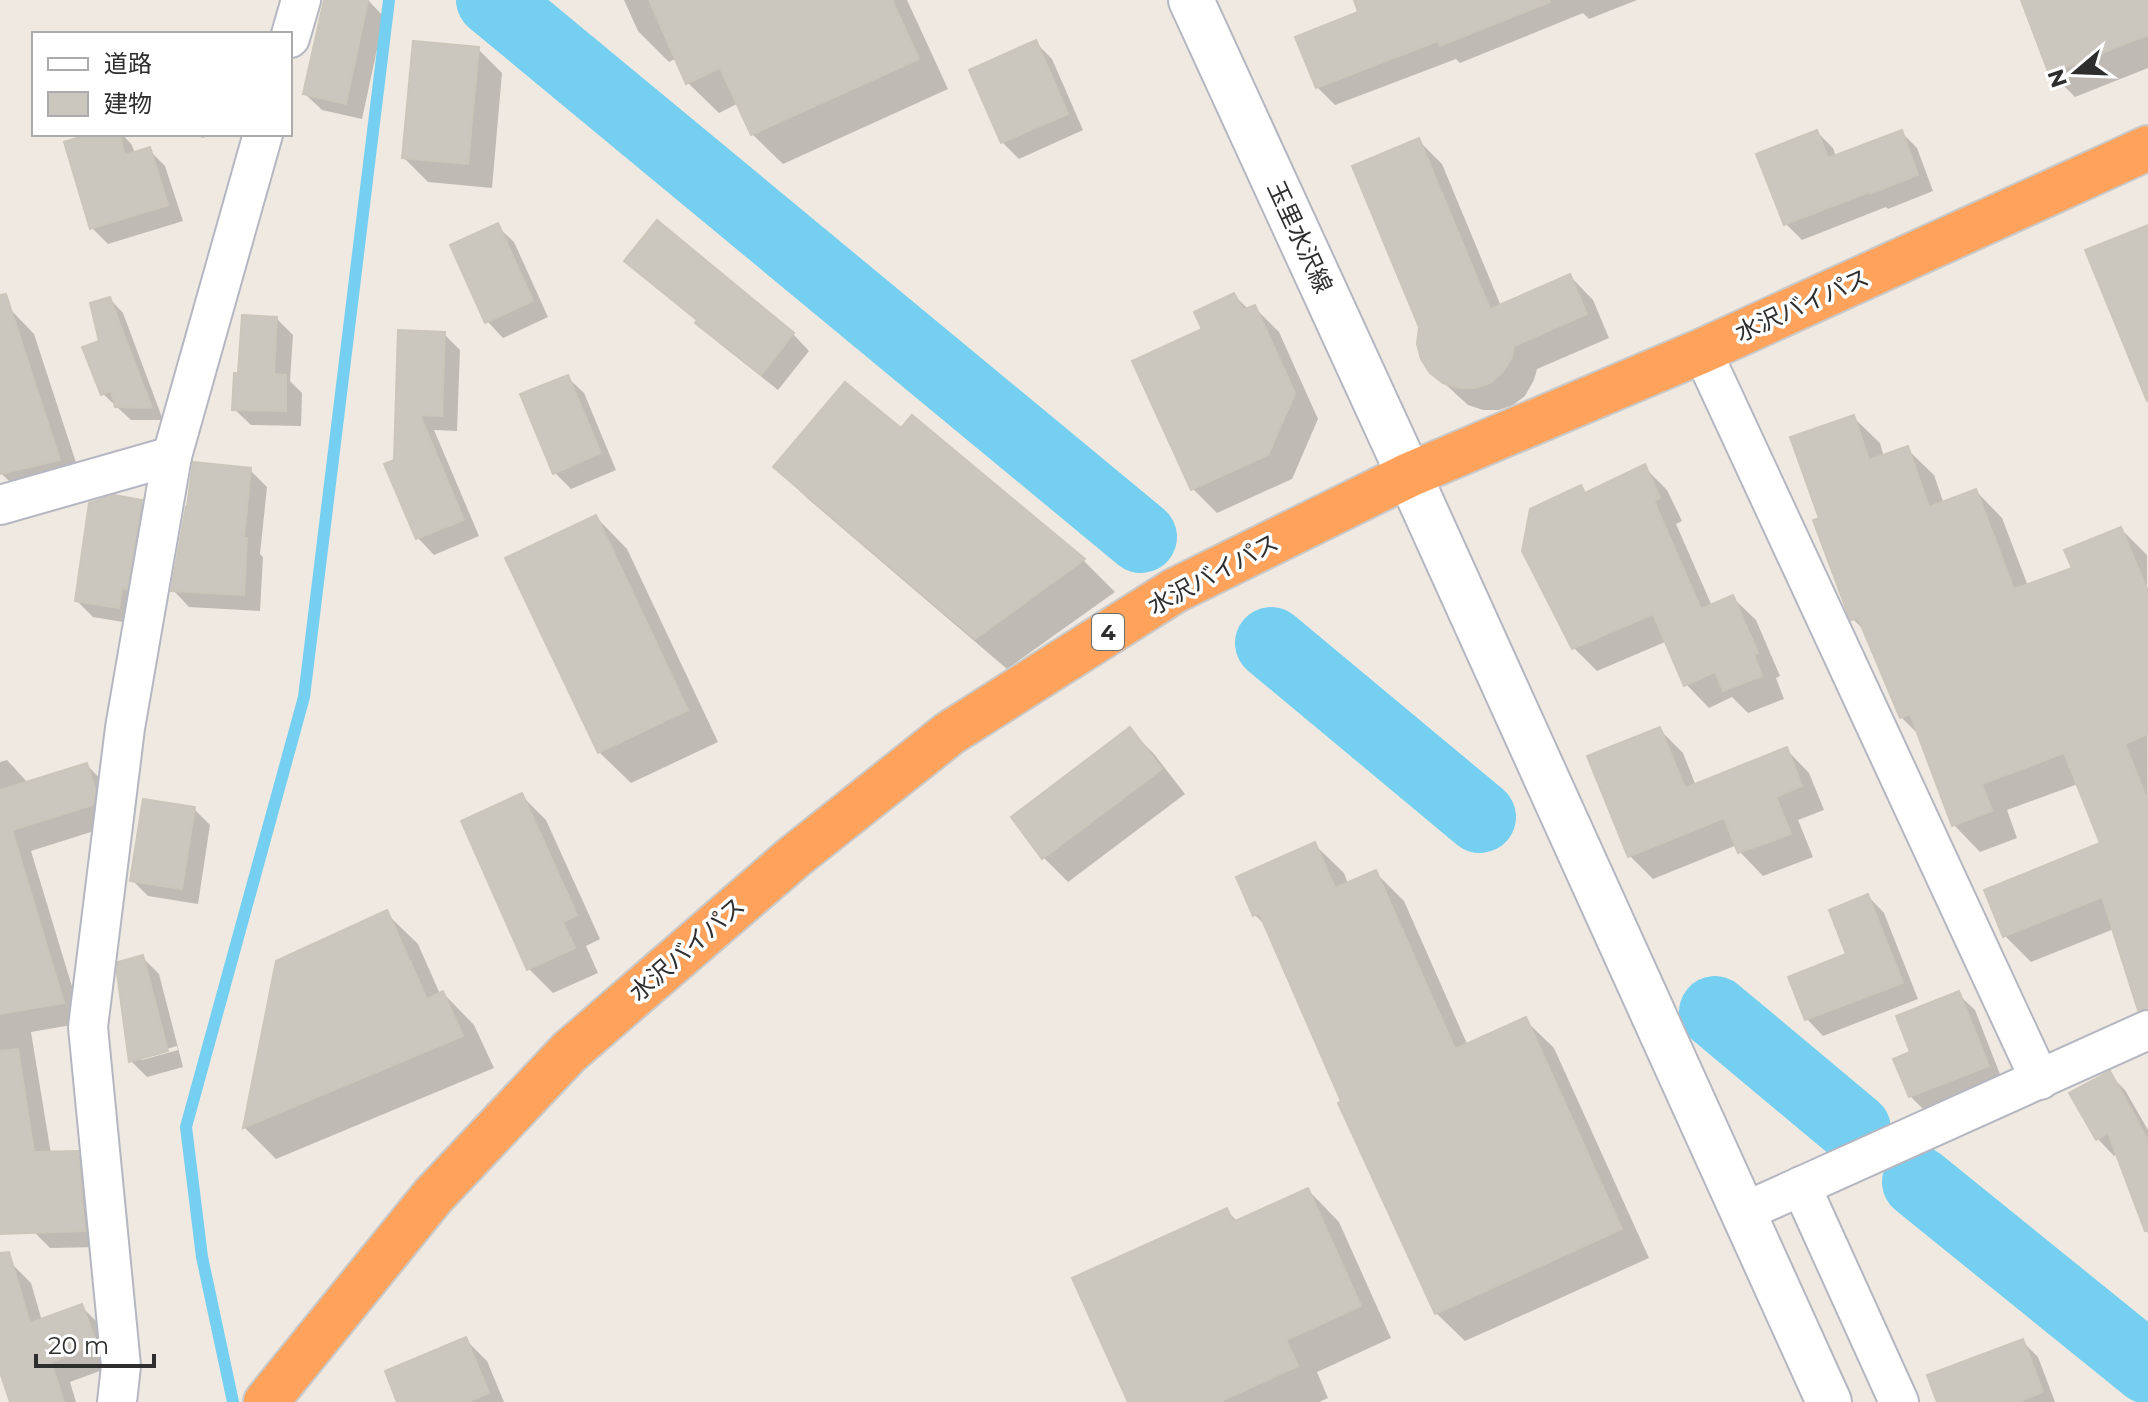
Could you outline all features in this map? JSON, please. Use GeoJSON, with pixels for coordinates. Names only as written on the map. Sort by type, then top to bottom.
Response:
{"type":"FeatureCollection","features":[{"type":"Feature","properties":{"kind":"highway","name":"水沢バイパス"},"geometry":{"type":"LineString","coordinates":[[266,1402],[433,1196],[569,1052],[794,857],[950,733],[1174,591],[1409,475],[1702,351],[2148,148]]}},
{"type":"Feature","properties":{"kind":"street"},"geometry":{"type":"LineString","coordinates":[[292,32],[301,0]]}},
{"type":"Feature","properties":{"kind":"street","name":"玉里水沢線"},"geometry":{"type":"LineString","coordinates":[[1191,0],[1829,1402]]}},
{"type":"Feature","properties":{"kind":"street"},"geometry":{"type":"LineString","coordinates":[[117,1402],[121,1366],[88,1027],[125,728],[172,456],[262,136]]}},
{"type":"Feature","properties":{"kind":"street"},"geometry":{"type":"LineString","coordinates":[[1702,351],[2040,1080]]}},
{"type":"Feature","properties":{"kind":"street"},"geometry":{"type":"LineString","coordinates":[[0,505],[172,456]]}},
{"type":"Feature","properties":{"kind":"street"},"geometry":{"type":"LineString","coordinates":[[1744,1212],[2148,1030]]}},
{"type":"Feature","properties":{"kind":"street"},"geometry":{"type":"LineString","coordinates":[[1801,1186],[1899,1402]]}},
{"type":"Feature","properties":{"kind":"building"},"geometry":{"type":"Polygon","coordinates":[[[324,0],[368,0],[346,104],[303,94],[324,0]]]}},
{"type":"Feature","properties":{"kind":"building"},"geometry":{"type":"Polygon","coordinates":[[[649,0],[892,0],[919,59],[751,135],[720,68],[686,84],[649,0]]]}},
{"type":"Feature","properties":{"kind":"building"},"geometry":{"type":"Polygon","coordinates":[[[1354,0],[1550,2],[1440,46],[1438,41],[1316,88],[1295,37],[1358,12],[1354,0]]]}},
{"type":"Feature","properties":{"kind":"building"},"geometry":{"type":"Polygon","coordinates":[[[2021,0],[2148,0],[2148,35],[2049,74],[2021,0]]]}},
{"type":"Feature","properties":{"kind":"building"},"geometry":{"type":"Polygon","coordinates":[[[1036,40],[1068,114],[1001,143],[969,70],[1036,40]]]}},
{"type":"Feature","properties":{"kind":"building"},"geometry":{"type":"Polygon","coordinates":[[[413,41],[479,47],[468,164],[402,158],[413,41]]]}},
{"type":"Feature","properties":{"kind":"building"},"geometry":{"type":"Polygon","coordinates":[[[1817,130],[1828,158],[1902,130],[1918,175],[1784,225],[1756,154],[1817,130]]]}},
{"type":"Feature","properties":{"kind":"building"},"geometry":{"type":"Polygon","coordinates":[[[84,136],[120,136],[125,155],[150,147],[168,205],[90,229],[64,142],[84,136]]]}},
{"type":"Feature","properties":{"kind":"building"},"geometry":{"type":"Polygon","coordinates":[[[1419,138],[1490,309],[1570,274],[1587,314],[1514,346],[1512,357],[1502,373],[1490,383],[1475,388],[1459,388],[1443,383],[1430,373],[1421,359],[1417,344],[1419,327],[1352,166],[1419,138]]]}},
{"type":"Feature","properties":{"kind":"building"},"geometry":{"type":"Polygon","coordinates":[[[657,220],[794,333],[761,375],[624,261],[657,220]]]}},
{"type":"Feature","properties":{"kind":"building"},"geometry":{"type":"Polygon","coordinates":[[[498,223],[533,301],[485,323],[450,245],[498,223]]]}},
{"type":"Feature","properties":{"kind":"building"},"geometry":{"type":"Polygon","coordinates":[[[2148,225],[2148,401],[2147,401],[2085,250],[2148,225]]]}},
{"type":"Feature","properties":{"kind":"building"},"geometry":{"type":"Polygon","coordinates":[[[1234,293],[1243,310],[1255,305],[1295,393],[1268,455],[1191,490],[1132,361],[1202,329],[1194,312],[1234,293]]]}},
{"type":"Feature","properties":{"kind":"building"},"geometry":{"type":"Polygon","coordinates":[[[6,294],[60,460],[0,474],[0,295],[6,294]]]}},
{"type":"Feature","properties":{"kind":"building"},"geometry":{"type":"Polygon","coordinates":[[[110,297],[152,408],[115,407],[111,391],[101,395],[82,347],[99,341],[90,303],[110,297]]]}},
{"type":"Feature","properties":{"kind":"building"},"geometry":{"type":"Polygon","coordinates":[[[242,315],[277,317],[274,374],[286,375],[286,411],[232,410],[242,315]]]}},
{"type":"Feature","properties":{"kind":"building"},"geometry":{"type":"Polygon","coordinates":[[[398,330],[445,332],[442,416],[420,415],[464,520],[416,539],[384,464],[394,460],[398,330]]]}},
{"type":"Feature","properties":{"kind":"building"},"geometry":{"type":"Polygon","coordinates":[[[568,375],[601,453],[553,474],[520,394],[568,375]]]}},
{"type":"Feature","properties":{"kind":"building"},"geometry":{"type":"Polygon","coordinates":[[[845,382],[901,428],[912,415],[1085,559],[975,639],[773,467],[845,382]]]}},
{"type":"Feature","properties":{"kind":"building"},"geometry":{"type":"Polygon","coordinates":[[[1854,415],[1869,460],[1908,446],[1929,507],[1976,489],[2014,589],[2072,568],[2064,550],[2121,527],[2148,591],[2148,734],[2125,744],[2148,802],[2148,1008],[2138,1010],[2102,897],[2003,937],[1984,890],[2100,843],[2064,753],[1982,784],[1992,811],[1952,826],[1910,714],[1900,718],[1858,618],[1851,620],[1848,614],[1813,520],[1819,518],[1790,437],[1854,415]]]}},
{"type":"Feature","properties":{"kind":"building"},"geometry":{"type":"Polygon","coordinates":[[[193,462],[251,468],[244,538],[247,538],[244,595],[171,591],[193,462]]]}},
{"type":"Feature","properties":{"kind":"building"},"geometry":{"type":"Polygon","coordinates":[[[1645,464],[1660,498],[1654,501],[1701,609],[1733,595],[1758,653],[1754,655],[1762,676],[1723,691],[1715,672],[1684,686],[1653,614],[1572,649],[1522,551],[1530,509],[1581,485],[1585,493],[1645,464]]]}},
{"type":"Feature","properties":{"kind":"building"},"geometry":{"type":"Polygon","coordinates":[[[114,495],[142,500],[127,589],[122,588],[119,608],[75,601],[89,503],[114,495]]]}},
{"type":"Feature","properties":{"kind":"building"},"geometry":{"type":"Polygon","coordinates":[[[596,515],[688,710],[598,753],[505,558],[596,515]]]}},
{"type":"Feature","properties":{"kind":"building"},"geometry":{"type":"Polygon","coordinates":[[[1130,727],[1162,769],[1042,859],[1011,817],[1130,727]]]}},
{"type":"Feature","properties":{"kind":"building"},"geometry":{"type":"Polygon","coordinates":[[[1660,727],[1685,788],[1787,747],[1802,786],[1776,797],[1791,834],[1738,853],[1724,818],[1628,857],[1587,756],[1660,727]]]}},
{"type":"Feature","properties":{"kind":"building"},"geometry":{"type":"Polygon","coordinates":[[[87,763],[95,789],[93,805],[12,830],[64,1003],[0,1014],[0,790],[87,763]]]}},
{"type":"Feature","properties":{"kind":"building"},"geometry":{"type":"Polygon","coordinates":[[[522,793],[577,915],[563,922],[575,948],[527,970],[461,821],[522,793]]]}},
{"type":"Feature","properties":{"kind":"building"},"geometry":{"type":"Polygon","coordinates":[[[143,799],[195,807],[182,889],[130,881],[143,799]]]}},
{"type":"Feature","properties":{"kind":"building"},"geometry":{"type":"Polygon","coordinates":[[[1315,842],[1335,888],[1376,870],[1455,1049],[1526,1017],[1622,1229],[1435,1314],[1338,1103],[1341,1101],[1259,913],[1253,916],[1236,877],[1315,842]]]}},
{"type":"Feature","properties":{"kind":"building"},"geometry":{"type":"Polygon","coordinates":[[[1868,894],[1903,983],[1805,1020],[1788,977],[1846,954],[1829,910],[1868,894]]]}},
{"type":"Feature","properties":{"kind":"building"},"geometry":{"type":"Polygon","coordinates":[[[387,910],[427,999],[443,991],[463,1036],[243,1128],[276,961],[387,910]]]}},
{"type":"Feature","properties":{"kind":"building"},"geometry":{"type":"Polygon","coordinates":[[[143,955],[168,1051],[129,1062],[118,962],[143,955]]]}},
{"type":"Feature","properties":{"kind":"building"},"geometry":{"type":"Polygon","coordinates":[[[1959,991],[1989,1066],[1909,1097],[1893,1059],[1910,1052],[1896,1016],[1959,991]]]}},
{"type":"Feature","properties":{"kind":"building"},"geometry":{"type":"Polygon","coordinates":[[[18,1049],[34,1152],[78,1151],[85,1231],[0,1234],[0,1051],[18,1049]]]}},
{"type":"Feature","properties":{"kind":"building"},"geometry":{"type":"Polygon","coordinates":[[[2110,1071],[2148,1140],[2148,1230],[2145,1231],[2108,1133],[2096,1140],[2069,1093],[2110,1071]]]}},
{"type":"Feature","properties":{"kind":"building"},"geometry":{"type":"Polygon","coordinates":[[[1308,1188],[1361,1306],[1286,1340],[1298,1366],[1219,1402],[1128,1402],[1072,1278],[1227,1208],[1233,1222],[1308,1188]]]}},
{"type":"Feature","properties":{"kind":"building"},"geometry":{"type":"Polygon","coordinates":[[[9,1252],[30,1323],[82,1304],[97,1344],[51,1362],[64,1402],[10,1402],[0,1372],[0,1253],[9,1252]]]}},
{"type":"Feature","properties":{"kind":"building"},"geometry":{"type":"Polygon","coordinates":[[[466,1337],[489,1393],[467,1402],[397,1402],[385,1371],[466,1337]]]}},
{"type":"Feature","properties":{"kind":"building"},"geometry":{"type":"Polygon","coordinates":[[[2023,1339],[2043,1392],[2018,1402],[1937,1402],[1927,1375],[2023,1339]]]}},
{"type":"Feature","properties":{"kind":"waterway"},"geometry":{"type":"LineString","coordinates":[[233,1402],[202,1257],[186,1127],[304,697],[389,0]]}},
{"type":"Feature","properties":{"kind":"waterway"},"geometry":{"type":"LineString","coordinates":[[492,0],[1141,537]]}},
{"type":"Feature","properties":{"kind":"waterway"},"geometry":{"type":"LineString","coordinates":[[1271,643],[1480,817]]}},
{"type":"Feature","properties":{"kind":"waterway"},"geometry":{"type":"LineString","coordinates":[[1715,1012],[1855,1129]]}},
{"type":"Feature","properties":{"kind":"waterway"},"geometry":{"type":"LineString","coordinates":[[1918,1182],[2148,1368]]}}]}
